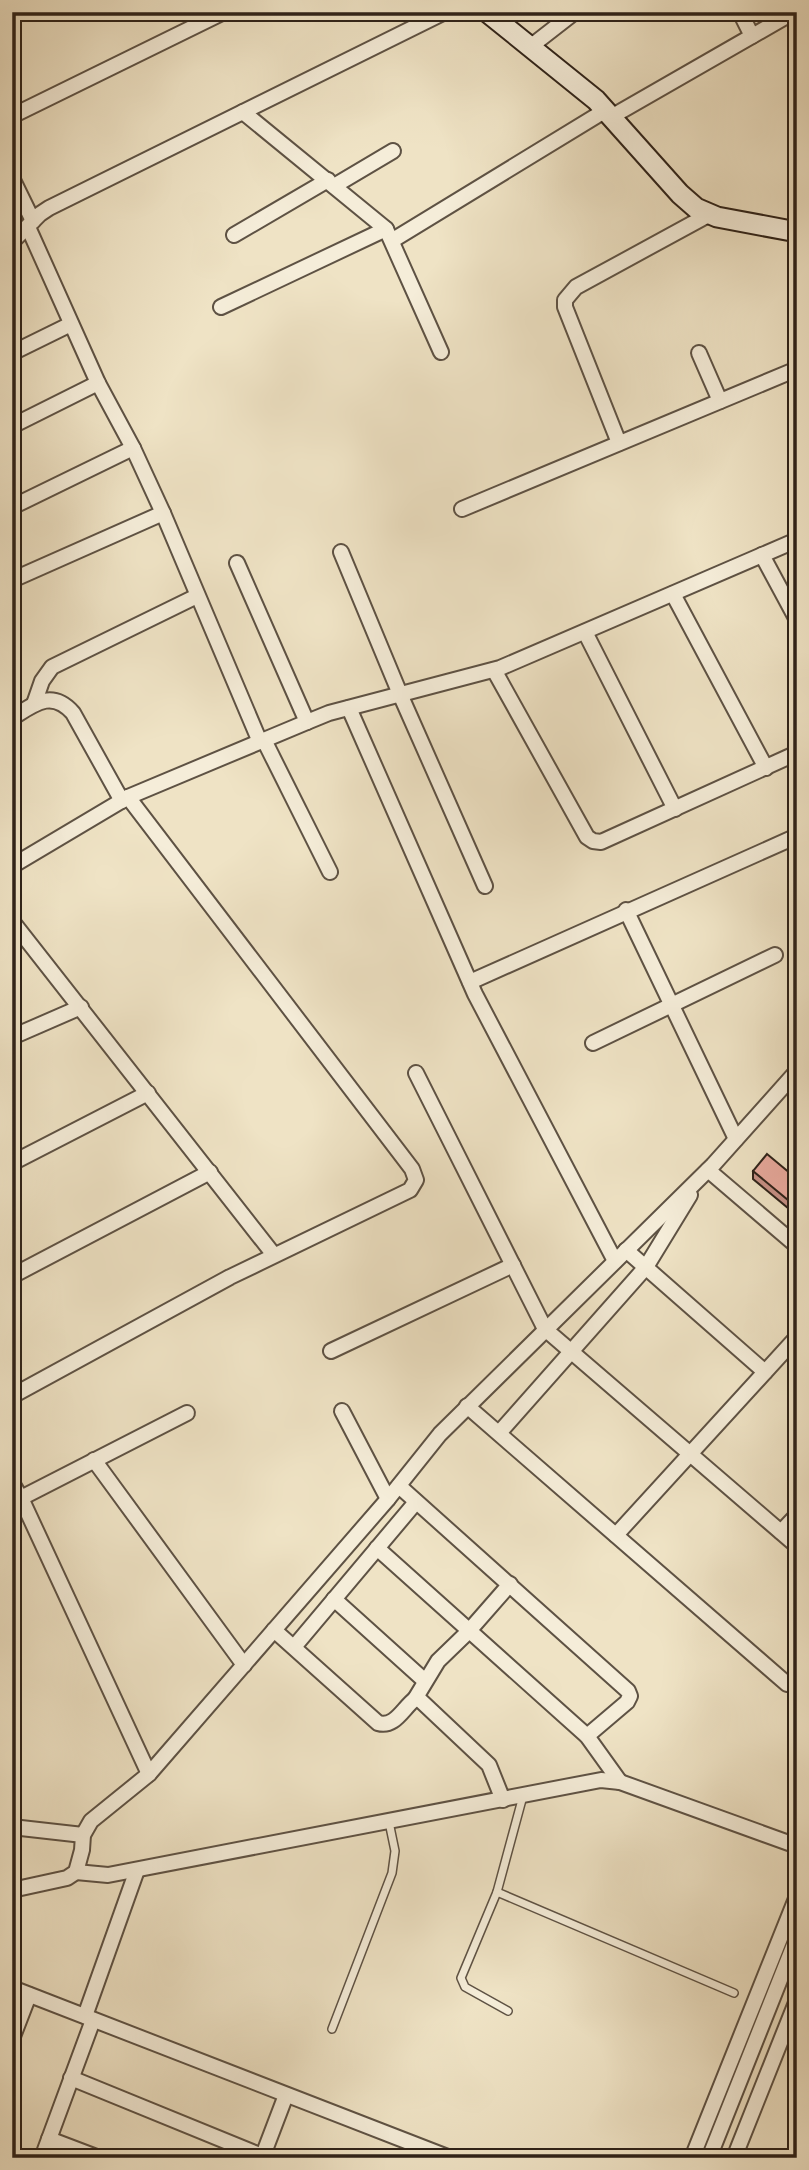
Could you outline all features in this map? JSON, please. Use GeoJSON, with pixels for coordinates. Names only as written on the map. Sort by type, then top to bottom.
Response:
{"type":"FeatureCollection","features":[{"type":"Feature","properties":{"kind":"main road"},"geometry":{"type":"LineString","coordinates":[[487,12],[596,100],[680,194],[696,208],[710,214],[797,232]]}},
{"type":"Feature","properties":{"kind":"street"},"geometry":{"type":"LineString","coordinates":[[12,116],[224,12]]}},
{"type":"Feature","properties":{"kind":"street"},"geometry":{"type":"LineString","coordinates":[[12,242],[49,208],[445,12]]}},
{"type":"Feature","properties":{"kind":"street"},"geometry":{"type":"LineString","coordinates":[[530,47],[575,12]]}},
{"type":"Feature","properties":{"kind":"street"},"geometry":{"type":"LineString","coordinates":[[740,12],[752,36]]}},
{"type":"Feature","properties":{"kind":"street"},"geometry":{"type":"LineString","coordinates":[[222,307],[390,234],[790,13]]}},
{"type":"Feature","properties":{"kind":"street"},"geometry":{"type":"LineString","coordinates":[[243,112],[390,234],[440,352]]}},
{"type":"Feature","properties":{"kind":"street"},"geometry":{"type":"LineString","coordinates":[[234,235],[393,151]]}},
{"type":"Feature","properties":{"kind":"street"},"geometry":{"type":"LineString","coordinates":[[12,178],[71,324],[163,513],[262,741],[330,873]]}},
{"type":"Feature","properties":{"kind":"street"},"geometry":{"type":"LineString","coordinates":[[619,443],[565,307],[565,300],[576,287],[710,214]]}},
{"type":"Feature","properties":{"kind":"street"},"geometry":{"type":"LineString","coordinates":[[12,353],[71,324]]}},
{"type":"Feature","properties":{"kind":"street"},"geometry":{"type":"LineString","coordinates":[[699,353],[720,401]]}},
{"type":"Feature","properties":{"kind":"street"},"geometry":{"type":"LineString","coordinates":[[461,509],[797,369]]}},
{"type":"Feature","properties":{"kind":"street"},"geometry":{"type":"LineString","coordinates":[[12,426],[98,383]]}},
{"type":"Feature","properties":{"kind":"street"},"geometry":{"type":"LineString","coordinates":[[12,507],[133,448]]}},
{"type":"Feature","properties":{"kind":"street"},"geometry":{"type":"LineString","coordinates":[[12,580],[163,513]]}},
{"type":"Feature","properties":{"kind":"street"},"geometry":{"type":"LineString","coordinates":[[12,866],[125,799],[307,722],[348,708],[494,670],[797,540]]}},
{"type":"Feature","properties":{"kind":"street"},"geometry":{"type":"LineString","coordinates":[[341,552],[485,886]]}},
{"type":"Feature","properties":{"kind":"street"},"geometry":{"type":"LineString","coordinates":[[762,555],[797,620]]}},
{"type":"Feature","properties":{"kind":"street"},"geometry":{"type":"LineString","coordinates":[[237,563],[307,722]]}},
{"type":"Feature","properties":{"kind":"street"},"geometry":{"type":"LineString","coordinates":[[673,594],[766,768]]}},
{"type":"Feature","properties":{"kind":"street"},"geometry":{"type":"LineString","coordinates":[[34,704],[41,681],[52,667],[197,596]]}},
{"type":"Feature","properties":{"kind":"street"},"geometry":{"type":"LineString","coordinates":[[585,632],[675,809]]}},
{"type":"Feature","properties":{"kind":"street"},"geometry":{"type":"LineString","coordinates":[[494,670],[587,837],[593,841],[601,842],[797,753]]}},
{"type":"Feature","properties":{"kind":"street"},"geometry":{"type":"LineString","coordinates":[[12,718],[34,704],[45,701],[65,704],[73,713],[125,799],[412,1169],[416,1180],[410,1190],[230,1277],[12,1396]]}},
{"type":"Feature","properties":{"kind":"street"},"geometry":{"type":"LineString","coordinates":[[348,708],[470,982],[615,1261]]}},
{"type":"Feature","properties":{"kind":"street"},"geometry":{"type":"LineString","coordinates":[[470,982],[626,910],[797,836]]}},
{"type":"Feature","properties":{"kind":"street"},"geometry":{"type":"LineString","coordinates":[[626,910],[736,1139]]}},
{"type":"Feature","properties":{"kind":"street"},"geometry":{"type":"LineString","coordinates":[[12,921],[274,1255]]}},
{"type":"Feature","properties":{"kind":"street"},"geometry":{"type":"LineString","coordinates":[[593,1043],[775,955]]}},
{"type":"Feature","properties":{"kind":"street"},"geometry":{"type":"LineString","coordinates":[[12,1037],[81,1007]]}},
{"type":"Feature","properties":{"kind":"street"},"geometry":{"type":"LineString","coordinates":[[76,1872],[83,1835],[92,1821],[149,1774],[388,1499],[440,1434],[705,1173],[797,1071]]}},
{"type":"Feature","properties":{"kind":"street"},"geometry":{"type":"LineString","coordinates":[[416,1073],[545,1329],[797,1546]]}},
{"type":"Feature","properties":{"kind":"street"},"geometry":{"type":"LineString","coordinates":[[12,1163],[148,1093]]}},
{"type":"Feature","properties":{"kind":"street"},"geometry":{"type":"LineString","coordinates":[[12,1276],[210,1172]]}},
{"type":"Feature","properties":{"kind":"street"},"geometry":{"type":"LineString","coordinates":[[705,1173],[797,1246]]}},
{"type":"Feature","properties":{"kind":"street"},"geometry":{"type":"LineString","coordinates":[[499,1433],[646,1267],[705,1173]]}},
{"type":"Feature","properties":{"kind":"street"},"geometry":{"type":"LineString","coordinates":[[626,1250],[765,1372]]}},
{"type":"Feature","properties":{"kind":"street"},"geometry":{"type":"LineString","coordinates":[[331,1351],[513,1265]]}},
{"type":"Feature","properties":{"kind":"street"},"geometry":{"type":"LineString","coordinates":[[616,1535],[797,1337]]}},
{"type":"Feature","properties":{"kind":"street"},"geometry":{"type":"LineString","coordinates":[[467,1406],[787,1684],[797,1686]]}},
{"type":"Feature","properties":{"kind":"street"},"geometry":{"type":"LineString","coordinates":[[342,1411],[388,1499]]}},
{"type":"Feature","properties":{"kind":"street"},"geometry":{"type":"LineString","coordinates":[[21,1497],[187,1413]]}},
{"type":"Feature","properties":{"kind":"street"},"geometry":{"type":"LineString","coordinates":[[94,1460],[244,1665]]}},
{"type":"Feature","properties":{"kind":"street"},"geometry":{"type":"LineString","coordinates":[[12,1483],[21,1497],[149,1774]]}},
{"type":"Feature","properties":{"kind":"street"},"geometry":{"type":"LineString","coordinates":[[398,1486],[628,1691],[630,1696],[627,1702],[587,1736]]}},
{"type":"Feature","properties":{"kind":"street"},"geometry":{"type":"LineString","coordinates":[[293,1647],[416,1502]]}},
{"type":"Feature","properties":{"kind":"street"},"geometry":{"type":"LineString","coordinates":[[781,1532],[797,1515]]}},
{"type":"Feature","properties":{"kind":"street"},"geometry":{"type":"LineString","coordinates":[[377,1548],[587,1736],[620,1782]]}},
{"type":"Feature","properties":{"kind":"street"},"geometry":{"type":"LineString","coordinates":[[274,1630],[378,1723],[385,1725],[392,1723],[415,1699],[438,1661],[468,1632],[510,1584]]}},
{"type":"Feature","properties":{"kind":"street"},"geometry":{"type":"LineString","coordinates":[[334,1600],[425,1681]]}},
{"type":"Feature","properties":{"kind":"street"},"geometry":{"type":"LineString","coordinates":[[415,1699],[420,1700],[489,1765],[503,1800]]}},
{"type":"Feature","properties":{"kind":"street"},"geometry":{"type":"LineString","coordinates":[[12,1890],[67,1878],[76,1872],[108,1875],[137,1870],[601,1780],[620,1782],[797,1846]]}},
{"type":"Feature","properties":{"kind":"street"},"geometry":{"type":"LineString","coordinates":[[12,1827],[83,1835]]}},
{"type":"Feature","properties":{"kind":"street"},"geometry":{"type":"LineString","coordinates":[[42,2158],[71,2078],[137,1870]]}},
{"type":"Feature","properties":{"kind":"street"},"geometry":{"type":"LineString","coordinates":[[692,2158],[797,1896]]}},
{"type":"Feature","properties":{"kind":"street"},"geometry":{"type":"LineString","coordinates":[[709,2158],[797,1937]]}},
{"type":"Feature","properties":{"kind":"street"},"geometry":{"type":"LineString","coordinates":[[12,1988],[450,2158]]}},
{"type":"Feature","properties":{"kind":"street"},"geometry":{"type":"LineString","coordinates":[[12,2039],[29,1995]]}},
{"type":"Feature","properties":{"kind":"street"},"geometry":{"type":"LineString","coordinates":[[734,2158],[797,2000]]}},
{"type":"Feature","properties":{"kind":"street"},"geometry":{"type":"LineString","coordinates":[[71,2078],[264,2157],[286,2095]]}},
{"type":"Feature","properties":{"kind":"street"},"geometry":{"type":"LineString","coordinates":[[49,2139],[99,2158]]}},
{"type":"Feature","properties":{"kind":"lane"},"geometry":{"type":"LineString","coordinates":[[508,2011],[465,1987],[461,1978],[497,1892],[523,1796]]}},
{"type":"Feature","properties":{"kind":"lane"},"geometry":{"type":"LineString","coordinates":[[332,2029],[392,1873],[396,1851],[388,1822]]}},
{"type":"Feature","properties":{"kind":"lane"},"geometry":{"type":"LineString","coordinates":[[497,1892],[734,1993]]}},
{"type":"Feature","properties":{"kind":"building"},"geometry":{"type":"Polygon","coordinates":[[[767,1154],[797,1179],[797,1189],[788,1200],[753,1171],[767,1154]]]}}]}
